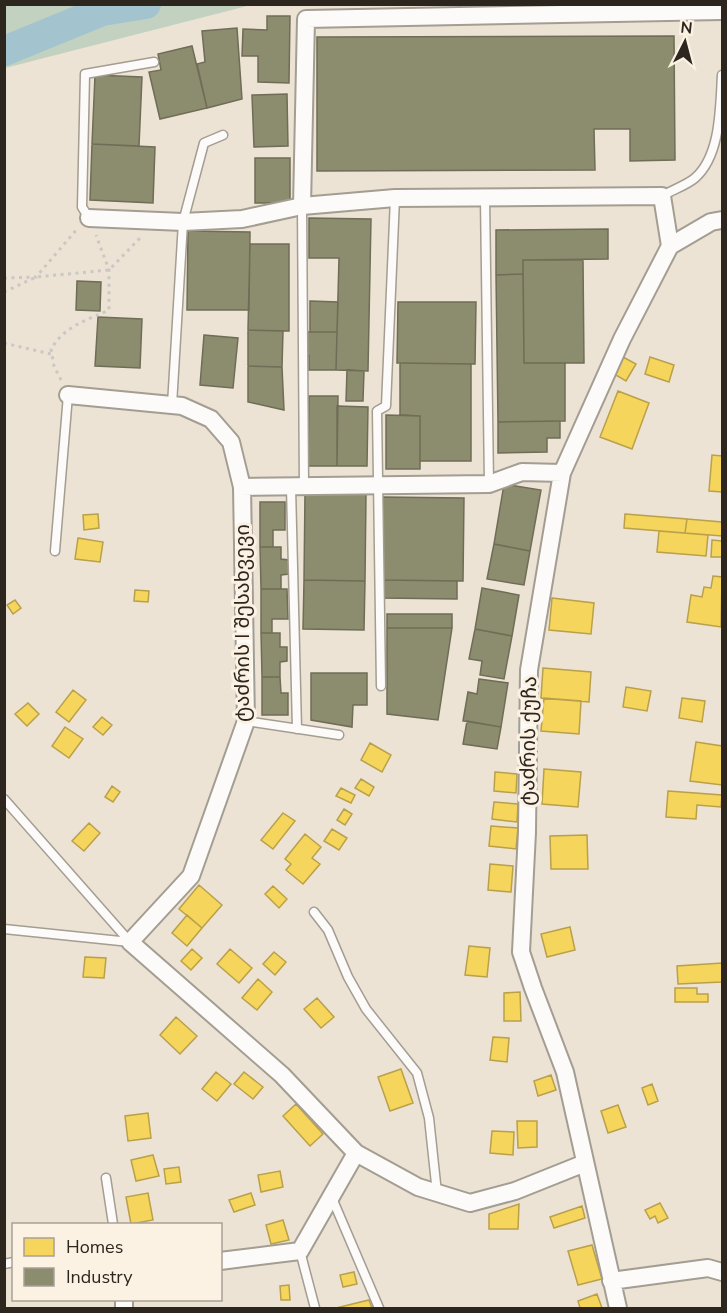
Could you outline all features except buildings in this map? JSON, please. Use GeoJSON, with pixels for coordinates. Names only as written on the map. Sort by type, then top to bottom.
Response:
{"type":"FeatureCollection","features":[{"type":"Feature","properties":{"kind":"street"},"geometry":{"type":"LineString","coordinates":[[302,206],[306,20],[723,11]]}},
{"type":"Feature","properties":{"kind":"street"},"geometry":{"type":"LineString","coordinates":[[89,218],[156,222],[242,219],[302,206],[395,198],[662,196],[670,246],[711,222],[723,220]]}},
{"type":"Feature","properties":{"kind":"street","name":"ტაძრის ქუჩა"},"geometry":{"type":"LineString","coordinates":[[618,1308],[565,1072],[532,988],[521,952],[530,670],[562,473],[622,339],[670,246]]}},
{"type":"Feature","properties":{"kind":"street","name":"ტაძრის I შესახვევი"},"geometry":{"type":"LineString","coordinates":[[68,395],[182,406],[211,419],[231,442],[242,488],[246,721],[191,876],[130,942]]}},
{"type":"Feature","properties":{"kind":"street"},"geometry":{"type":"LineString","coordinates":[[242,488],[489,484],[522,472],[562,473]]}},
{"type":"Feature","properties":{"kind":"street"},"geometry":{"type":"LineString","coordinates":[[130,942],[282,1075],[356,1153],[418,1187],[470,1203],[515,1191],[585,1163]]}},
{"type":"Feature","properties":{"kind":"street"},"geometry":{"type":"LineString","coordinates":[[222,1262],[300,1251],[356,1153]]}},
{"type":"Feature","properties":{"kind":"street"},"geometry":{"type":"LineString","coordinates":[[611,1281],[708,1268],[723,1272]]}},
{"type":"Feature","properties":{"kind":"lane"},"geometry":{"type":"LineString","coordinates":[[89,218],[82,207],[85,74],[154,62]]}},
{"type":"Feature","properties":{"kind":"lane"},"geometry":{"type":"LineString","coordinates":[[662,196],[695,178],[710,157],[719,124],[723,75]]}},
{"type":"Feature","properties":{"kind":"lane"},"geometry":{"type":"LineString","coordinates":[[172,405],[183,222],[204,143],[223,135]]}},
{"type":"Feature","properties":{"kind":"lane"},"geometry":{"type":"LineString","coordinates":[[381,686],[378,411],[386,406],[395,198]]}},
{"type":"Feature","properties":{"kind":"lane"},"geometry":{"type":"LineString","coordinates":[[484,198],[489,484]]}},
{"type":"Feature","properties":{"kind":"lane"},"geometry":{"type":"LineString","coordinates":[[297,729],[302,206]]}},
{"type":"Feature","properties":{"kind":"lane"},"geometry":{"type":"LineString","coordinates":[[56,551],[68,395]]}},
{"type":"Feature","properties":{"kind":"lane"},"geometry":{"type":"LineString","coordinates":[[246,721],[339,735]]}},
{"type":"Feature","properties":{"kind":"lane"},"geometry":{"type":"LineString","coordinates":[[4,799],[130,942]]}},
{"type":"Feature","properties":{"kind":"lane"},"geometry":{"type":"LineString","coordinates":[[314,912],[328,930],[348,977],[366,1009],[417,1073],[429,1118],[437,1193]]}},
{"type":"Feature","properties":{"kind":"lane"},"geometry":{"type":"LineString","coordinates":[[4,928],[130,942]]}},
{"type":"Feature","properties":{"kind":"lane"},"geometry":{"type":"LineString","coordinates":[[105,1178],[113,1223]]}},
{"type":"Feature","properties":{"kind":"lane"},"geometry":{"type":"LineString","coordinates":[[332,1197],[379,1308]]}},
{"type":"Feature","properties":{"kind":"lane"},"geometry":{"type":"LineString","coordinates":[[300,1251],[315,1308]]}},
{"type":"Feature","properties":{"kind":"path"},"geometry":{"type":"LineString","coordinates":[[4,292],[36,277],[69,237],[89,218],[109,270],[109,310],[72,327],[59,336],[51,349],[54,366],[68,395]]}},
{"type":"Feature","properties":{"kind":"path"},"geometry":{"type":"LineString","coordinates":[[4,278],[109,270],[156,222]]}},
{"type":"Feature","properties":{"kind":"path"},"geometry":{"type":"LineString","coordinates":[[4,343],[51,354]]}},
{"type":"Feature","properties":{"kind":"green space"},"geometry":{"type":"Polygon","coordinates":[[[5,4],[251,4],[251,5],[5,68],[5,4]]]}},
{"type":"Feature","properties":{"kind":"waterway"},"geometry":{"type":"LineString","coordinates":[[4,51],[102,11],[146,4]]}}]}
